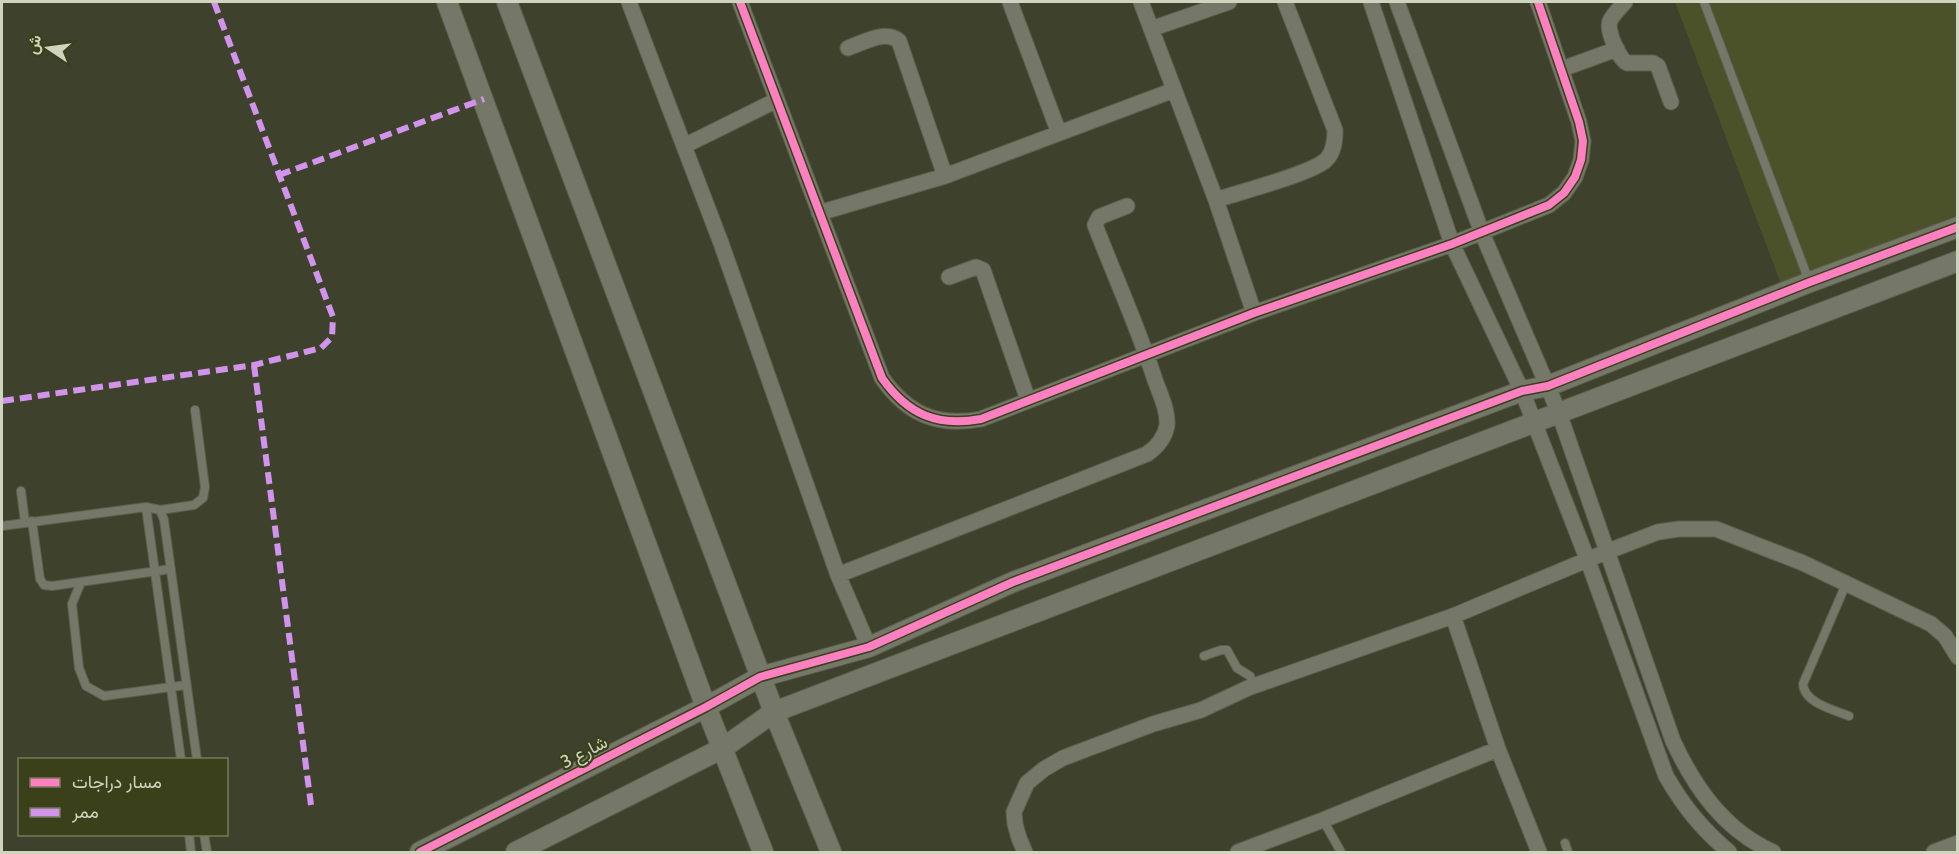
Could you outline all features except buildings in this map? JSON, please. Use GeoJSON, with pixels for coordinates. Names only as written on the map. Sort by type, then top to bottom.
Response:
{"type":"FeatureCollection","features":[{"type":"Feature","properties":{"kind":"street"},"geometry":{"type":"LineString","coordinates":[[447,2],[706,707],[763,852]]}},
{"type":"Feature","properties":{"kind":"street"},"geometry":{"type":"LineString","coordinates":[[507,2],[760,677],[831,852]]}},
{"type":"Feature","properties":{"kind":"street"},"geometry":{"type":"LineString","coordinates":[[629,2],[721,243],[838,575],[869,647]]}},
{"type":"Feature","properties":{"kind":"street"},"geometry":{"type":"LineString","coordinates":[[740,2],[882,378],[903,403],[932,419],[949,422],[981,419],[1254,312],[1452,244],[1549,205],[1564,193],[1575,177],[1581,160],[1583,141],[1579,122],[1539,2]]}},
{"type":"Feature","properties":{"kind":"street"},"geometry":{"type":"LineString","coordinates":[[1010,2],[1059,133]]}},
{"type":"Feature","properties":{"kind":"street"},"geometry":{"type":"LineString","coordinates":[[1141,2],[1216,200],[1254,312]]}},
{"type":"Feature","properties":{"kind":"street"},"geometry":{"type":"LineString","coordinates":[[1151,29],[1229,2]]}},
{"type":"Feature","properties":{"kind":"street"},"geometry":{"type":"LineString","coordinates":[[1216,200],[1308,170],[1327,159],[1332,150],[1335,130],[1285,2]]}},
{"type":"Feature","properties":{"kind":"street"},"geometry":{"type":"LineString","coordinates":[[1371,2],[1452,244],[1522,392],[1588,561],[1666,776],[1683,805],[1704,831],[1728,852]]}},
{"type":"Feature","properties":{"kind":"street"},"geometry":{"type":"LineString","coordinates":[[1397,2],[1482,233],[1559,413],[1673,741],[1688,773],[1708,802],[1733,827],[1762,848],[1773,852]]}},
{"type":"Feature","properties":{"kind":"street"},"geometry":{"type":"LineString","coordinates":[[1625,2],[1609,24],[1617,49],[1624,62],[1653,63],[1658,66],[1671,102]]}},
{"type":"Feature","properties":{"kind":"street"},"geometry":{"type":"LineString","coordinates":[[848,48],[884,35],[892,36],[898,41],[945,176]]}},
{"type":"Feature","properties":{"kind":"street"},"geometry":{"type":"LineString","coordinates":[[1562,69],[1617,49]]}},
{"type":"Feature","properties":{"kind":"street"},"geometry":{"type":"LineString","coordinates":[[819,213],[945,176],[1174,90]]}},
{"type":"Feature","properties":{"kind":"street"},"geometry":{"type":"LineString","coordinates":[[684,146],[777,100]]}},
{"type":"Feature","properties":{"kind":"street"},"geometry":{"type":"LineString","coordinates":[[838,575],[1147,454],[1156,447],[1163,438],[1167,426],[1167,414],[1147,355],[1095,225],[1099,217],[1127,206]]}},
{"type":"Feature","properties":{"kind":"street","name":"شارع 3"},"geometry":{"type":"LineString","coordinates":[[426,851],[760,677],[869,647],[1013,582],[1522,392],[1548,386],[1810,282],[1958,227]]}},
{"type":"Feature","properties":{"kind":"street"},"geometry":{"type":"LineString","coordinates":[[516,852],[723,748],[774,712],[1958,261]]}},
{"type":"Feature","properties":{"kind":"street"},"geometry":{"type":"LineString","coordinates":[[949,277],[976,267],[983,270],[1028,400]]}},
{"type":"Feature","properties":{"kind":"street"},"geometry":{"type":"LineString","coordinates":[[1025,852],[1019,838],[1014,812],[1027,783],[1044,769],[1063,758],[1153,724],[1201,710],[1248,688],[1453,616],[1658,532],[1679,529],[1716,529],[1803,563],[1931,624],[1945,636],[1958,657]]}},
{"type":"Feature","properties":{"kind":"street"},"geometry":{"type":"LineString","coordinates":[[1453,616],[1497,749],[1539,852]]}},
{"type":"Feature","properties":{"kind":"street"},"geometry":{"type":"LineString","coordinates":[[1238,852],[1497,749]]}},
{"type":"Feature","properties":{"kind":"street"},"geometry":{"type":"LineString","coordinates":[[1934,852],[1958,843]]}},
{"type":"Feature","properties":{"kind":"lane"},"geometry":{"type":"LineString","coordinates":[[1704,2],[1810,282]]}},
{"type":"Feature","properties":{"kind":"lane"},"geometry":{"type":"LineString","coordinates":[[2,526],[146,507],[160,510],[194,505],[203,498],[205,488],[195,410]]}},
{"type":"Feature","properties":{"kind":"lane"},"geometry":{"type":"LineString","coordinates":[[21,491],[40,579],[44,585],[52,586],[171,569]]}},
{"type":"Feature","properties":{"kind":"lane"},"geometry":{"type":"LineString","coordinates":[[146,507],[182,758]]}},
{"type":"Feature","properties":{"kind":"lane"},"geometry":{"type":"LineString","coordinates":[[160,510],[164,520],[197,758]]}},
{"type":"Feature","properties":{"kind":"lane"},"geometry":{"type":"LineString","coordinates":[[81,582],[72,604],[79,668],[86,686],[104,696],[186,684]]}},
{"type":"Feature","properties":{"kind":"lane"},"geometry":{"type":"LineString","coordinates":[[1846,584],[1803,684],[1803,689],[1809,698],[1849,716]]}},
{"type":"Feature","properties":{"kind":"lane"},"geometry":{"type":"LineString","coordinates":[[1204,656],[1227,650],[1237,668],[1250,676],[1252,681],[1248,688]]}},
{"type":"Feature","properties":{"kind":"lane"},"geometry":{"type":"LineString","coordinates":[[1323,820],[1341,852]]}},
{"type":"Feature","properties":{"kind":"lane"},"geometry":{"type":"LineString","coordinates":[[189,836],[191,852]]}},
{"type":"Feature","properties":{"kind":"lane"},"geometry":{"type":"LineString","coordinates":[[204,836],[207,852]]}},
{"type":"Feature","properties":{"kind":"lane"},"geometry":{"type":"LineString","coordinates":[[1564,843],[1568,852]]}},
{"type":"Feature","properties":{"kind":"shaded area"},"geometry":{"type":"Polygon","coordinates":[[[1675,2],[1957,2],[1957,217],[1781,284],[1675,2]]]}},
{"type":"Feature","properties":{"kind":"marked path"},"geometry":{"type":"LineString","coordinates":[[2,401],[254,365],[321,348],[332,337],[333,317],[214,2]]}},
{"type":"Feature","properties":{"kind":"marked path"},"geometry":{"type":"LineString","coordinates":[[279,175],[484,99]]}},
{"type":"Feature","properties":{"kind":"marked path"},"geometry":{"type":"LineString","coordinates":[[254,365],[311,805]]}},
{"type":"Feature","properties":{"kind":"cycle path"},"geometry":{"type":"LineString","coordinates":[[740,2],[882,378],[892,391],[913,409],[925,415],[951,421],[981,419],[1254,313],[1452,244],[1549,205],[1564,193],[1575,177],[1581,160],[1583,141],[1579,122],[1538,2]]}},
{"type":"Feature","properties":{"kind":"cycle path"},"geometry":{"type":"LineString","coordinates":[[420,852],[706,707],[760,677],[869,647],[1013,582],[1522,391],[1548,386],[1810,282],[1958,227]]}}]}
